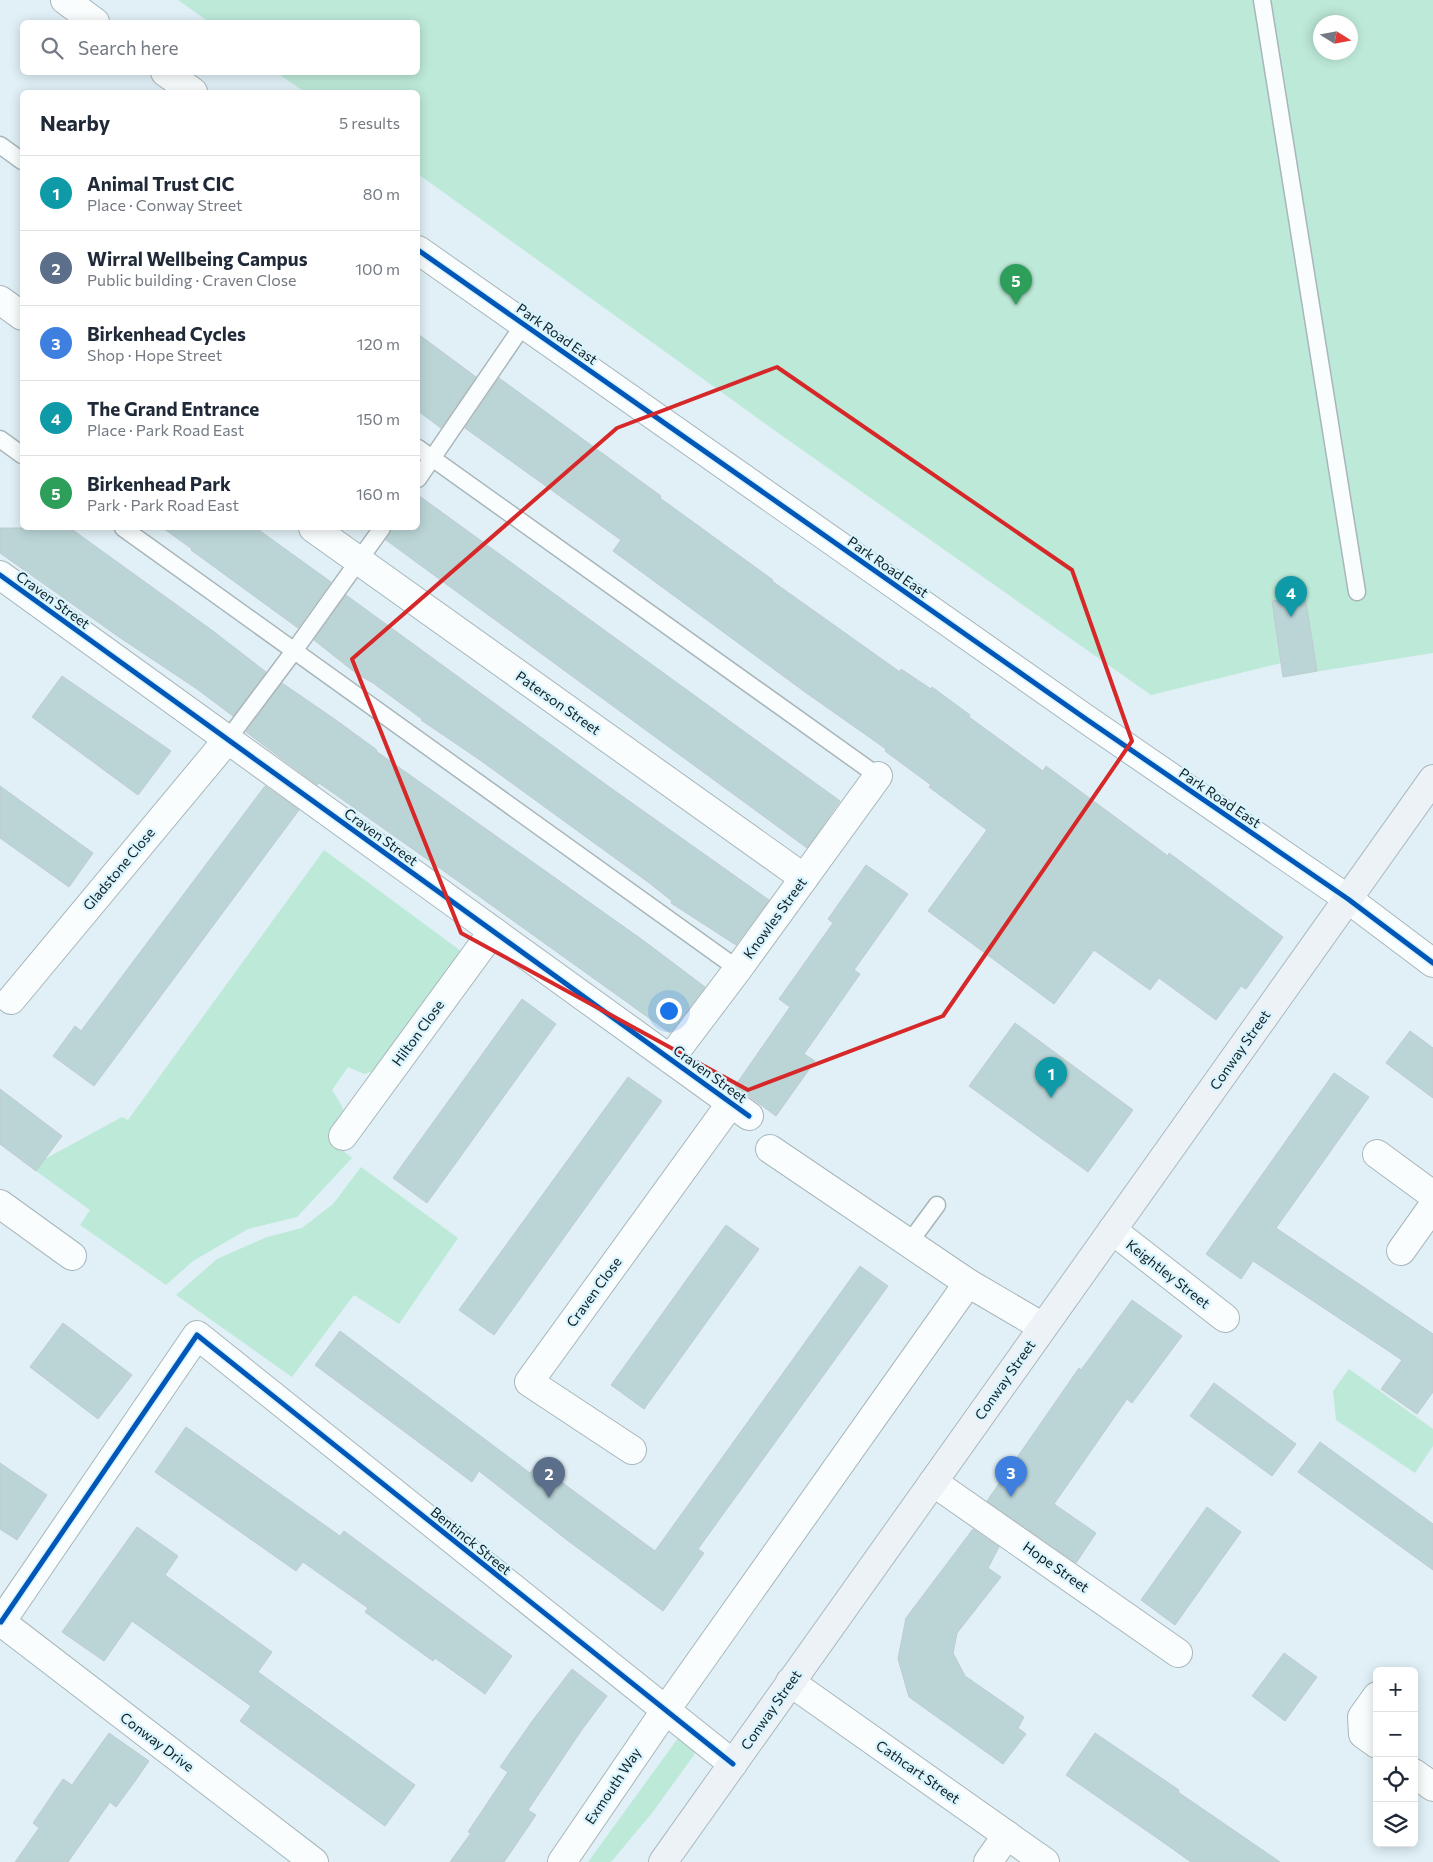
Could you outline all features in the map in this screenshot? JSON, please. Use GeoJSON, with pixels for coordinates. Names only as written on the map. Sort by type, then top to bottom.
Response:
{"type":"FeatureCollection","features":[{"type":"Feature","properties":{"kind":"main road","name":"Conway Street"},"geometry":{"type":"LineString","coordinates":[[663,1862],[1433,779]]}},
{"type":"Feature","properties":{"kind":"street"},"geometry":{"type":"LineString","coordinates":[[66,0],[92,20]]}},
{"type":"Feature","properties":{"kind":"street"},"geometry":{"type":"LineString","coordinates":[[169,75],[191,90]]}},
{"type":"Feature","properties":{"kind":"street","name":"Park Road East"},"geometry":{"type":"LineString","coordinates":[[420,251],[1086,720],[1348,899],[1433,963]]}},
{"type":"Feature","properties":{"kind":"street","name":"Paterson Street"},"geometry":{"type":"LineString","coordinates":[[316,530],[804,878]]}},
{"type":"Feature","properties":{"kind":"street","name":"Craven Street"},"geometry":{"type":"LineString","coordinates":[[0,575],[740,1110]]}},
{"type":"Feature","properties":{"kind":"street","name":"Gladstone Close"},"geometry":{"type":"LineString","coordinates":[[11,1000],[228,739]]}},
{"type":"Feature","properties":{"kind":"street","name":"Knowles Street"},"geometry":{"type":"LineString","coordinates":[[670,1059],[878,776]]}},
{"type":"Feature","properties":{"kind":"street","name":"Hilton Close"},"geometry":{"type":"LineString","coordinates":[[343,1136],[493,931]]}},
{"type":"Feature","properties":{"kind":"street","name":"Craven Close"},"geometry":{"type":"LineString","coordinates":[[632,1450],[529,1382],[740,1110]]}},
{"type":"Feature","properties":{"kind":"street"},"geometry":{"type":"LineString","coordinates":[[770,1149],[968,1283],[1043,1327]]}},
{"type":"Feature","properties":{"kind":"street"},"geometry":{"type":"LineString","coordinates":[[1377,1154],[1433,1195]]}},
{"type":"Feature","properties":{"kind":"street"},"geometry":{"type":"LineString","coordinates":[[0,1204],[72,1256]]}},
{"type":"Feature","properties":{"kind":"street"},"geometry":{"type":"LineString","coordinates":[[1401,1250],[1433,1206]]}},
{"type":"Feature","properties":{"kind":"street","name":"Keightley Street"},"geometry":{"type":"LineString","coordinates":[[1112,1230],[1225,1318]]}},
{"type":"Feature","properties":{"kind":"street","name":"Exmouth Way"},"geometry":{"type":"LineString","coordinates":[[562,1862],[665,1711],[968,1283]]}},
{"type":"Feature","properties":{"kind":"street","name":"Bentinck Street"},"geometry":{"type":"LineString","coordinates":[[1,1622],[197,1335],[733,1764]]}},
{"type":"Feature","properties":{"kind":"street","name":"Hope Street"},"geometry":{"type":"LineString","coordinates":[[933,1482],[1178,1653]]}},
{"type":"Feature","properties":{"kind":"street","name":"Conway Drive"},"geometry":{"type":"LineString","coordinates":[[1,1622],[314,1862]]}},
{"type":"Feature","properties":{"kind":"street","name":"Cathcart Street"},"geometry":{"type":"LineString","coordinates":[[790,1682],[1046,1862]]}},
{"type":"Feature","properties":{"kind":"street"},"geometry":{"type":"LineString","coordinates":[[1373,1702],[1362,1717],[1364,1734],[1373,1741]]}},
{"type":"Feature","properties":{"kind":"street"},"geometry":{"type":"LineString","coordinates":[[1418,1776],[1433,1787]]}},
{"type":"Feature","properties":{"kind":"street"},"geometry":{"type":"LineString","coordinates":[[988,1862],[1007,1835]]}},
{"type":"Feature","properties":{"kind":"lane"},"geometry":{"type":"LineString","coordinates":[[1262,0],[1357,592]]}},
{"type":"Feature","properties":{"kind":"lane"},"geometry":{"type":"LineString","coordinates":[[0,145],[20,160]]}},
{"type":"Feature","properties":{"kind":"lane"},"geometry":{"type":"LineString","coordinates":[[420,477],[524,324]]}},
{"type":"Feature","properties":{"kind":"lane"},"geometry":{"type":"LineString","coordinates":[[0,439],[20,454]]}},
{"type":"Feature","properties":{"kind":"lane"},"geometry":{"type":"LineString","coordinates":[[420,449],[878,776]]}},
{"type":"Feature","properties":{"kind":"lane"},"geometry":{"type":"LineString","coordinates":[[126,530],[738,969]]}},
{"type":"Feature","properties":{"kind":"lane"},"geometry":{"type":"LineString","coordinates":[[228,739],[380,530]]}},
{"type":"Feature","properties":{"kind":"lane"},"geometry":{"type":"LineString","coordinates":[[909,1243],[938,1205]]}},
{"type":"Feature","properties":{"kind":"highlighted area"},"geometry":{"type":"Polygon","coordinates":[[[777,367],[1072,570],[1132,741],[943,1016],[748,1090],[461,933],[352,659],[617,428],[777,367]]]}},
{"type":"Feature","properties":{"kind":"green space"},"geometry":{"type":"Polygon","coordinates":[[[178,0],[1433,0],[1433,653],[1283,677],[1281,663],[1151,695],[781,435],[420,175],[420,90],[302,90],[280,75],[420,75],[420,20],[206,20],[178,0]]]}},
{"type":"Feature","properties":{"kind":"green space"},"geometry":{"type":"Polygon","coordinates":[[[324,850],[465,954],[388,1066],[364,1074],[348,1067],[332,1090],[344,1111],[342,1127],[333,1143],[352,1158],[297,1217],[248,1229],[193,1261],[166,1285],[80,1225],[90,1210],[36,1171],[45,1159],[122,1117],[128,1120],[324,850]]]}},
{"type":"Feature","properties":{"kind":"green space"},"geometry":{"type":"Polygon","coordinates":[[[361,1167],[458,1238],[399,1324],[354,1295],[292,1377],[176,1295],[217,1259],[267,1237],[302,1228],[333,1204],[361,1167]]]}},
{"type":"Feature","properties":{"kind":"green space"},"geometry":{"type":"Polygon","coordinates":[[[1349,1369],[1433,1429],[1433,1446],[1415,1473],[1336,1420],[1333,1391],[1349,1369]]]}},
{"type":"Feature","properties":{"kind":"green space"},"geometry":{"type":"Polygon","coordinates":[[[681,1734],[696,1745],[694,1755],[652,1813],[611,1862],[588,1862],[681,1734]]]}},
{"type":"Feature","properties":{"kind":"building"},"geometry":{"type":"Polygon","coordinates":[[[420,335],[476,377],[441,428],[420,412],[420,335]]]}},
{"type":"Feature","properties":{"kind":"building"},"geometry":{"type":"Polygon","coordinates":[[[499,378],[661,496],[660,498],[772,581],[900,672],[901,669],[931,689],[932,687],[970,715],[969,717],[1043,771],[1046,766],[1168,856],[1169,853],[1283,937],[1246,989],[1241,986],[1216,1020],[1159,978],[1150,990],[1094,950],[1054,1004],[928,911],[987,830],[929,787],[931,785],[885,751],[886,749],[613,551],[621,540],[465,428],[499,378]]]}},
{"type":"Feature","properties":{"kind":"building"},"geometry":{"type":"Polygon","coordinates":[[[420,496],[840,801],[807,848],[386,540],[391,530],[420,530],[420,496]]]}},
{"type":"Feature","properties":{"kind":"building"},"geometry":{"type":"Polygon","coordinates":[[[0,528],[73,530],[213,631],[266,672],[233,716],[0,553],[0,528]]]}},
{"type":"Feature","properties":{"kind":"building"},"geometry":{"type":"Polygon","coordinates":[[[166,530],[259,530],[331,582],[298,628],[166,530]]]}},
{"type":"Feature","properties":{"kind":"building"},"geometry":{"type":"Polygon","coordinates":[[[346,595],[608,786],[769,900],[736,945],[671,903],[672,901],[648,882],[480,760],[421,720],[373,683],[357,674],[314,640],[346,595]]]}},
{"type":"Feature","properties":{"kind":"building"},"geometry":{"type":"Polygon","coordinates":[[[1305,596],[1317,671],[1283,677],[1272,601],[1305,596]]]}},
{"type":"Feature","properties":{"kind":"building"},"geometry":{"type":"Polygon","coordinates":[[[62,676],[171,751],[138,795],[32,717],[62,676]]]}},
{"type":"Feature","properties":{"kind":"building"},"geometry":{"type":"Polygon","coordinates":[[[282,683],[644,941],[705,987],[670,1033],[319,783],[317,785],[246,732],[282,683]]]}},
{"type":"Feature","properties":{"kind":"building"},"geometry":{"type":"Polygon","coordinates":[[[0,786],[93,853],[69,887],[0,838],[0,786]]]}},
{"type":"Feature","properties":{"kind":"building"},"geometry":{"type":"Polygon","coordinates":[[[265,786],[299,810],[94,1086],[53,1056],[75,1026],[81,1031],[265,786]]]}},
{"type":"Feature","properties":{"kind":"building"},"geometry":{"type":"Polygon","coordinates":[[[866,865],[908,894],[854,970],[860,974],[804,1054],[815,1061],[776,1116],[735,1086],[790,1007],[779,999],[833,923],[828,919],[866,865]]]}},
{"type":"Feature","properties":{"kind":"building"},"geometry":{"type":"Polygon","coordinates":[[[522,999],[556,1024],[427,1203],[393,1178],[522,999]]]}},
{"type":"Feature","properties":{"kind":"building"},"geometry":{"type":"Polygon","coordinates":[[[1015,1023],[1133,1110],[1088,1172],[969,1086],[1015,1023]]]}},
{"type":"Feature","properties":{"kind":"building"},"geometry":{"type":"Polygon","coordinates":[[[1410,1031],[1433,1048],[1433,1098],[1386,1063],[1410,1031]]]}},
{"type":"Feature","properties":{"kind":"building"},"geometry":{"type":"Polygon","coordinates":[[[1334,1073],[1369,1097],[1276,1228],[1433,1334],[1433,1392],[1417,1414],[1381,1389],[1402,1360],[1253,1261],[1241,1279],[1206,1254],[1334,1073]]]}},
{"type":"Feature","properties":{"kind":"building"},"geometry":{"type":"Polygon","coordinates":[[[628,1077],[662,1101],[494,1335],[459,1310],[628,1077]]]}},
{"type":"Feature","properties":{"kind":"building"},"geometry":{"type":"Polygon","coordinates":[[[0,1089],[62,1136],[36,1171],[0,1144],[0,1089]]]}},
{"type":"Feature","properties":{"kind":"building"},"geometry":{"type":"Polygon","coordinates":[[[726,1225],[759,1249],[644,1409],[611,1385],[726,1225]]]}},
{"type":"Feature","properties":{"kind":"building"},"geometry":{"type":"Polygon","coordinates":[[[860,1266],[888,1286],[698,1549],[704,1553],[663,1611],[567,1540],[479,1471],[472,1482],[315,1365],[340,1331],[530,1473],[537,1464],[655,1551],[860,1266]]]}},
{"type":"Feature","properties":{"kind":"building"},"geometry":{"type":"Polygon","coordinates":[[[1132,1300],[1182,1336],[1132,1403],[1127,1399],[1054,1504],[1096,1533],[1076,1563],[987,1501],[1079,1368],[1081,1370],[1132,1300]]]}},
{"type":"Feature","properties":{"kind":"building"},"geometry":{"type":"Polygon","coordinates":[[[63,1323],[132,1375],[98,1419],[30,1367],[63,1323]]]}},
{"type":"Feature","properties":{"kind":"building"},"geometry":{"type":"Polygon","coordinates":[[[1214,1383],[1296,1444],[1272,1476],[1190,1416],[1214,1383]]]}},
{"type":"Feature","properties":{"kind":"building"},"geometry":{"type":"Polygon","coordinates":[[[186,1427],[340,1536],[344,1531],[512,1656],[485,1694],[435,1658],[433,1661],[365,1612],[368,1608],[303,1562],[296,1571],[155,1472],[186,1427]]]}},
{"type":"Feature","properties":{"kind":"building"},"geometry":{"type":"Polygon","coordinates":[[[1320,1442],[1433,1524],[1433,1570],[1298,1472],[1320,1442]]]}},
{"type":"Feature","properties":{"kind":"building"},"geometry":{"type":"Polygon","coordinates":[[[0,1463],[47,1495],[17,1540],[0,1529],[0,1463]]]}},
{"type":"Feature","properties":{"kind":"building"},"geometry":{"type":"Polygon","coordinates":[[[1207,1507],[1241,1532],[1175,1625],[1141,1600],[1207,1507]]]}},
{"type":"Feature","properties":{"kind":"building"},"geometry":{"type":"Polygon","coordinates":[[[137,1527],[178,1556],[165,1575],[272,1652],[258,1672],[415,1785],[385,1826],[240,1721],[251,1706],[132,1621],[104,1661],[62,1632],[137,1527]]]}},
{"type":"Feature","properties":{"kind":"building"},"geometry":{"type":"Polygon","coordinates":[[[973,1529],[999,1547],[988,1568],[1001,1577],[957,1633],[953,1653],[965,1676],[1024,1717],[1018,1728],[1026,1734],[1003,1764],[909,1697],[898,1659],[906,1618],[973,1529]]]}},
{"type":"Feature","properties":{"kind":"building"},"geometry":{"type":"Polygon","coordinates":[[[1284,1653],[1317,1677],[1285,1721],[1252,1696],[1284,1653]]]}},
{"type":"Feature","properties":{"kind":"building"},"geometry":{"type":"Polygon","coordinates":[[[572,1669],[607,1696],[528,1810],[536,1815],[504,1862],[450,1862],[471,1833],[468,1832],[508,1772],[500,1767],[572,1669]]]}},
{"type":"Feature","properties":{"kind":"building"},"geometry":{"type":"Polygon","coordinates":[[[109,1733],[149,1761],[133,1784],[116,1807],[110,1802],[68,1862],[15,1862],[39,1828],[33,1823],[63,1779],[72,1785],[109,1733]]]}},
{"type":"Feature","properties":{"kind":"building"},"geometry":{"type":"Polygon","coordinates":[[[1095,1733],[1280,1862],[1191,1862],[1066,1775],[1095,1733]]]}},
{"type":"Feature","properties":{"kind":"cycle path"},"geometry":{"type":"LineString","coordinates":[[420,251],[1086,719],[1348,899],[1433,963]]}},
{"type":"Feature","properties":{"kind":"cycle path"},"geometry":{"type":"LineString","coordinates":[[0,575],[749,1116]]}},
{"type":"Feature","properties":{"kind":"cycle path"},"geometry":{"type":"LineString","coordinates":[[1,1622],[197,1335],[733,1764]]}},
{"type":"Feature","properties":{"kind":"place","name":"Birkenhead Park"},"geometry":{"type":"Point","coordinates":[1016,305]}},
{"type":"Feature","properties":{"kind":"place","name":"The Grand Entrance"},"geometry":{"type":"Point","coordinates":[1291,617]}},
{"type":"Feature","properties":{"kind":"place","name":"Animal Trust CIC"},"geometry":{"type":"Point","coordinates":[1051,1098]}},
{"type":"Feature","properties":{"kind":"place","name":"Birkenhead Cycles"},"geometry":{"type":"Point","coordinates":[1011,1497]}},
{"type":"Feature","properties":{"kind":"place","name":"Wirral Wellbeing Campus"},"geometry":{"type":"Point","coordinates":[549,1498]}}]}
